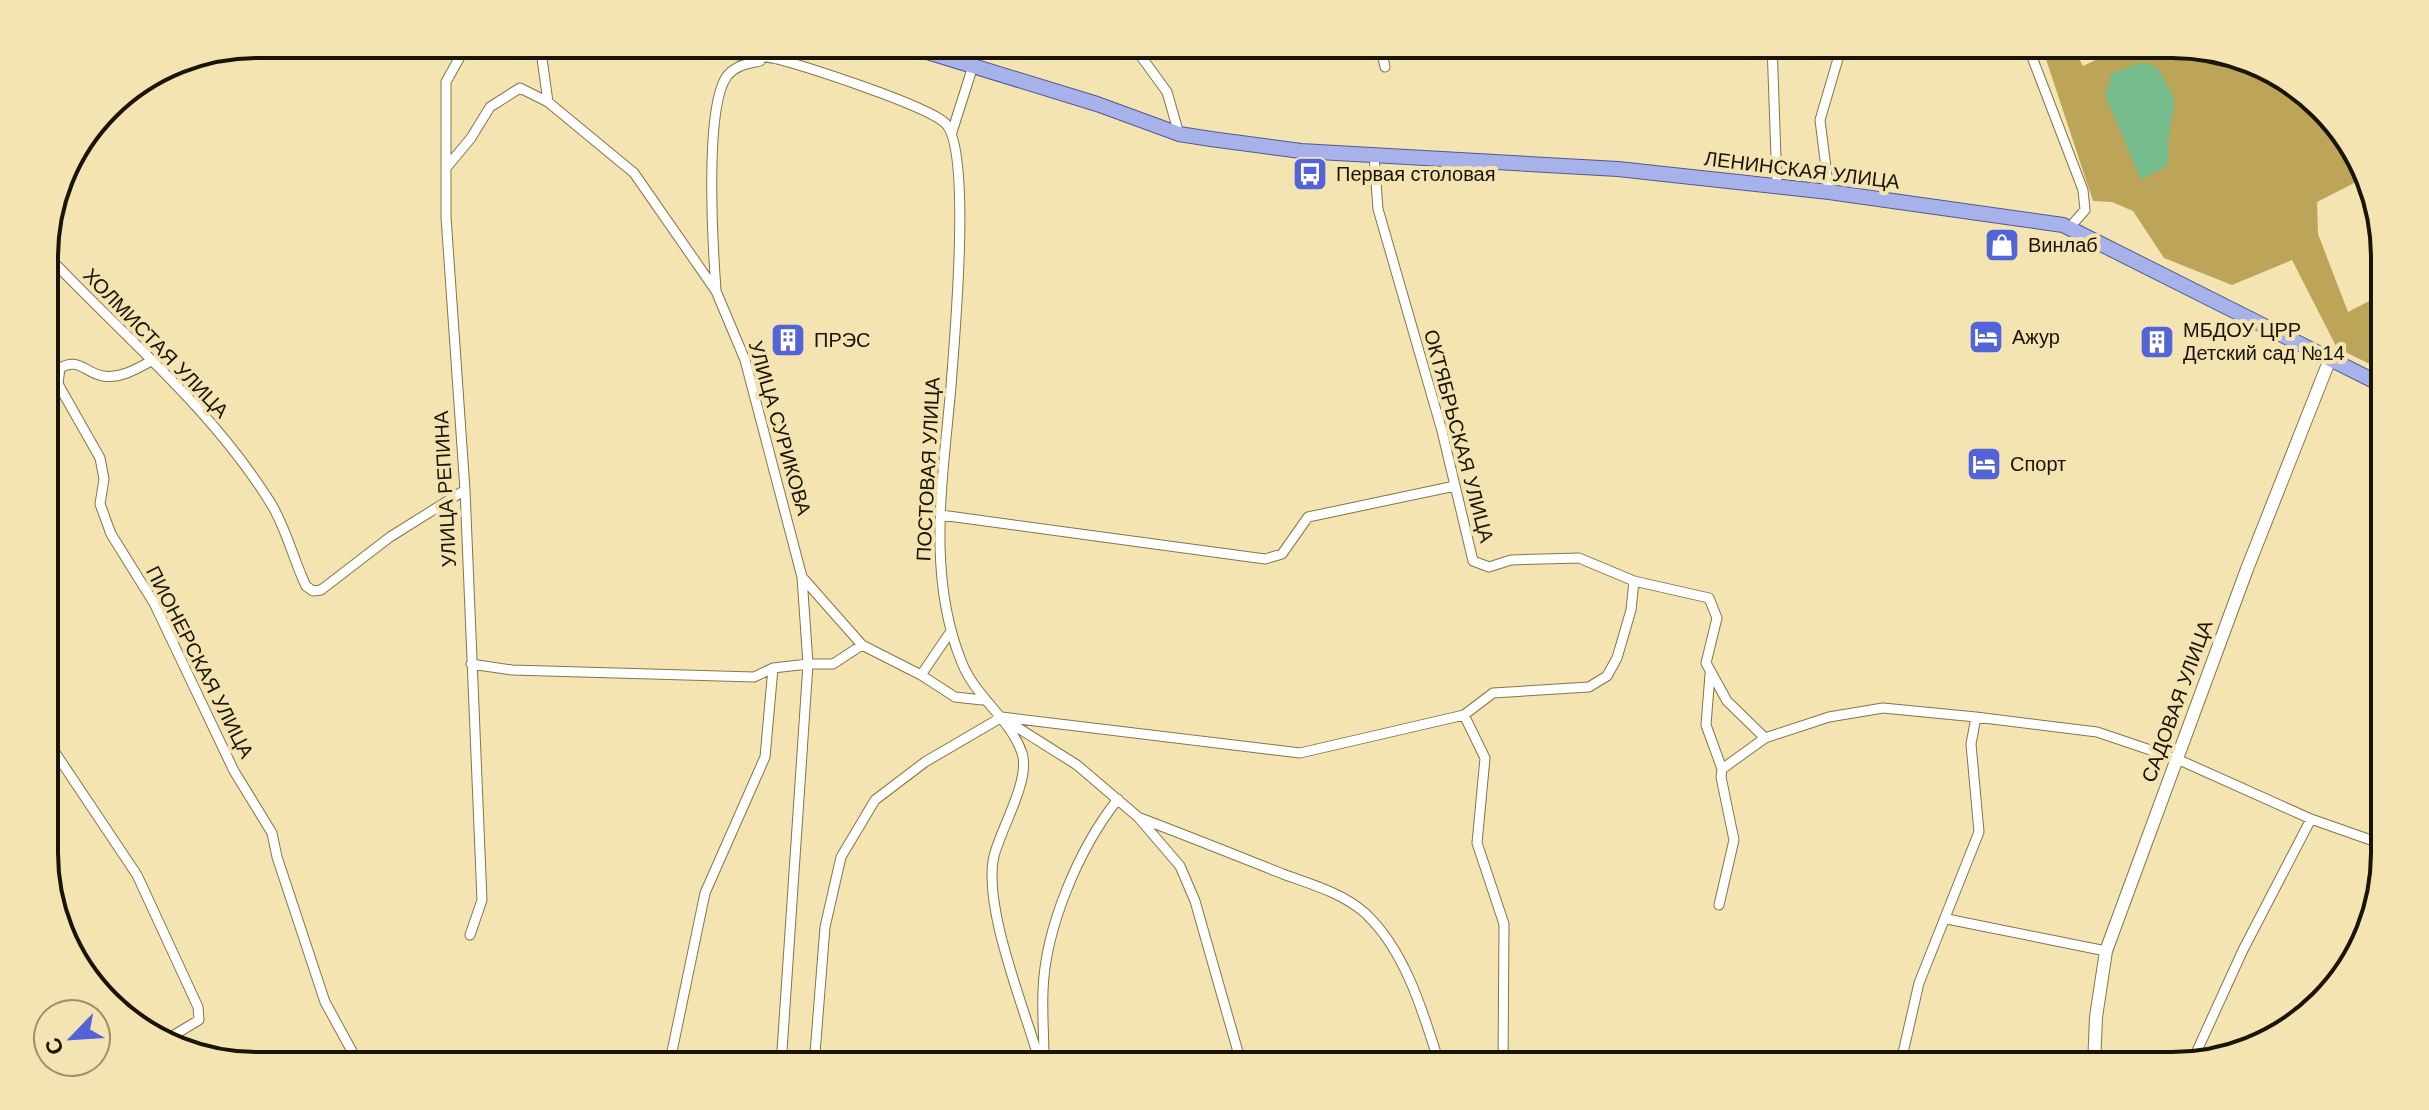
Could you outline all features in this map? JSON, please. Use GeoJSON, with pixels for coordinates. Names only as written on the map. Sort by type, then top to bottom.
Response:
{"type":"FeatureCollection","features":[{"type":"Feature","properties":{"kind":"main road","name":"ЛЕНИНСКАЯ УЛИЦА"},"geometry":{"type":"LineString","coordinates":[[947,58],[1097,104],[1179,134],[1301,151],[1618,169],[1829,192],[2070,227],[2371,380]]}},
{"type":"Feature","properties":{"kind":"street","name":"УЛИЦА РЕПИНА"},"geometry":{"type":"LineString","coordinates":[[459,58],[446,82],[446,217],[465,490],[482,900],[470,935]]}},
{"type":"Feature","properties":{"kind":"street"},"geometry":{"type":"LineString","coordinates":[[542,58],[548,102]]}},
{"type":"Feature","properties":{"kind":"street"},"geometry":{"type":"LineString","coordinates":[[775,58],[916,108],[944,122],[952,132]]}},
{"type":"Feature","properties":{"kind":"street","name":"УЛИЦА СУРИКОВА"},"geometry":{"type":"LineString","coordinates":[[716,291],[710,189],[719,104],[726,77],[741,65],[775,58]]}},
{"type":"Feature","properties":{"kind":"street"},"geometry":{"type":"LineString","coordinates":[[1142,58],[1167,92],[1179,134]]}},
{"type":"Feature","properties":{"kind":"street"},"geometry":{"type":"LineString","coordinates":[[1383,58],[1385,67]]}},
{"type":"Feature","properties":{"kind":"street"},"geometry":{"type":"LineString","coordinates":[[1772,58],[1777,186]]}},
{"type":"Feature","properties":{"kind":"street"},"geometry":{"type":"LineString","coordinates":[[1829,192],[1820,120],[1838,58]]}},
{"type":"Feature","properties":{"kind":"street"},"geometry":{"type":"LineString","coordinates":[[2032,58],[2083,190],[2085,210],[2070,227]]}},
{"type":"Feature","properties":{"kind":"street"},"geometry":{"type":"LineString","coordinates":[[952,132],[973,66]]}},
{"type":"Feature","properties":{"kind":"street"},"geometry":{"type":"LineString","coordinates":[[446,168],[471,138],[490,107],[520,88],[548,102]]}},
{"type":"Feature","properties":{"kind":"street","name":"УЛИЦА СУРИКОВА"},"geometry":{"type":"LineString","coordinates":[[548,102],[634,173],[716,291],[745,360],[802,577],[808,664],[782,1052]]}},
{"type":"Feature","properties":{"kind":"street","name":"ПОСТОВАЯ УЛИЦА"},"geometry":{"type":"LineString","coordinates":[[952,132],[957,146],[960,184],[939,581],[963,666],[982,700],[1002,717],[1023,754],[1024,771],[994,858],[993,907],[1037,1052]]}},
{"type":"Feature","properties":{"kind":"street","name":"ОКТЯБРЬСКАЯ УЛИЦА"},"geometry":{"type":"LineString","coordinates":[[1374,155],[1378,209],[1473,561],[1479,565],[1579,558],[1634,581],[1709,598],[1717,618],[1706,663],[1710,674]]}},
{"type":"Feature","properties":{"kind":"street","name":"ХОЛМИСТАЯ УЛИЦА"},"geometry":{"type":"LineString","coordinates":[[58,266],[153,360],[227,443],[271,504],[306,586],[313,591],[321,590],[390,537],[465,490]]}},
{"type":"Feature","properties":{"kind":"street","name":"САДОВАЯ УЛИЦА"},"geometry":{"type":"LineString","coordinates":[[2095,1052],[2096,1017],[2106,951],[2330,359]]}},
{"type":"Feature","properties":{"kind":"street","name":"ПИОНЕРСКАЯ УЛИЦА"},"geometry":{"type":"LineString","coordinates":[[153,360],[128,374],[102,376],[82,364],[68,364],[60,368],[58,384],[100,458],[104,479],[100,504],[111,534],[154,603],[234,771],[272,833],[277,857],[325,1002],[352,1052]]}},
{"type":"Feature","properties":{"kind":"street"},"geometry":{"type":"LineString","coordinates":[[941,515],[1265,559],[1282,554],[1308,517],[1455,486]]}},
{"type":"Feature","properties":{"kind":"street"},"geometry":{"type":"LineString","coordinates":[[802,577],[862,645],[921,675],[955,697],[982,700]]}},
{"type":"Feature","properties":{"kind":"street"},"geometry":{"type":"LineString","coordinates":[[815,1052],[825,927],[841,857],[875,800],[903,776],[1002,717],[1300,753],[1464,715],[1493,693],[1600,684],[1617,658],[1631,610],[1634,581]]}},
{"type":"Feature","properties":{"kind":"street"},"geometry":{"type":"LineString","coordinates":[[921,675],[951,631]]}},
{"type":"Feature","properties":{"kind":"street"},"geometry":{"type":"LineString","coordinates":[[471,664],[512,670],[754,677],[773,668],[833,664],[862,645]]}},
{"type":"Feature","properties":{"kind":"street"},"geometry":{"type":"LineString","coordinates":[[672,1052],[705,893],[765,757],[773,668]]}},
{"type":"Feature","properties":{"kind":"street"},"geometry":{"type":"LineString","coordinates":[[1710,674],[1727,701],[1765,738]]}},
{"type":"Feature","properties":{"kind":"street"},"geometry":{"type":"LineString","coordinates":[[1710,674],[1706,725],[1722,769],[1734,840],[1719,905]]}},
{"type":"Feature","properties":{"kind":"street"},"geometry":{"type":"LineString","coordinates":[[1722,769],[1765,738],[1829,717],[1883,708],[1976,717],[2097,732],[2177,759],[2311,819],[2371,840]]}},
{"type":"Feature","properties":{"kind":"street"},"geometry":{"type":"LineString","coordinates":[[1464,715],[1485,758],[1477,843],[1504,924],[1503,1052]]}},
{"type":"Feature","properties":{"kind":"street"},"geometry":{"type":"LineString","coordinates":[[1002,717],[1077,765],[1118,799],[1138,817],[1188,879],[1238,1052]]}},
{"type":"Feature","properties":{"kind":"street"},"geometry":{"type":"LineString","coordinates":[[1903,1052],[1919,983],[1979,832],[1971,744],[1976,717]]}},
{"type":"Feature","properties":{"kind":"street"},"geometry":{"type":"LineString","coordinates":[[58,757],[137,875],[198,1007],[199,1020],[175,1034]]}},
{"type":"Feature","properties":{"kind":"street","name":"ПОСТОВАЯ УЛИЦА"},"geometry":{"type":"LineString","coordinates":[[1044,1052],[1043,989],[1053,935],[1094,829],[1118,799]]}},
{"type":"Feature","properties":{"kind":"street"},"geometry":{"type":"LineString","coordinates":[[1138,817],[1333,894],[1364,912],[1383,933],[1407,976],[1435,1052]]}},
{"type":"Feature","properties":{"kind":"street"},"geometry":{"type":"LineString","coordinates":[[2197,1050],[2243,950],[2311,819]]}},
{"type":"Feature","properties":{"kind":"street"},"geometry":{"type":"LineString","coordinates":[[1947,919],[2106,951]]}},
{"type":"Feature","properties":{"kind":"shaded area"},"geometry":{"type":"Polygon","coordinates":[[[2046,58],[2079,58],[2083,66],[2100,58],[2198,60],[2248,73],[2272,85],[2313,116],[2344,157],[2356,181],[2317,202],[2318,234],[2348,312],[2371,300],[2371,365],[2337,348],[2292,260],[2232,285],[2164,258],[2133,211],[2112,202],[2093,201],[2046,58]]]}},
{"type":"Feature","properties":{"kind":"shaded area"},"geometry":{"type":"Polygon","coordinates":[[[2144,62],[2158,68],[2175,100],[2168,140],[2168,165],[2141,180],[2105,95],[2112,73],[2144,62]]]}},
{"type":"Feature","properties":{"kind":"place","name":"Первая столовая"},"geometry":{"type":"Point","coordinates":[1310,174]}},
{"type":"Feature","properties":{"kind":"place","name":"Винлаб"},"geometry":{"type":"Point","coordinates":[2002,245]}},
{"type":"Feature","properties":{"kind":"place","name":"Ажур"},"geometry":{"type":"Point","coordinates":[1986,337]}},
{"type":"Feature","properties":{"kind":"place","name":"ПРЭС"},"geometry":{"type":"Point","coordinates":[788,340]}},
{"type":"Feature","properties":{"kind":"place","name":"МБДОУ ЦРР Детский сад №14"},"geometry":{"type":"Point","coordinates":[2157,342]}},
{"type":"Feature","properties":{"kind":"place","name":"Спорт"},"geometry":{"type":"Point","coordinates":[1984,464]}}]}
